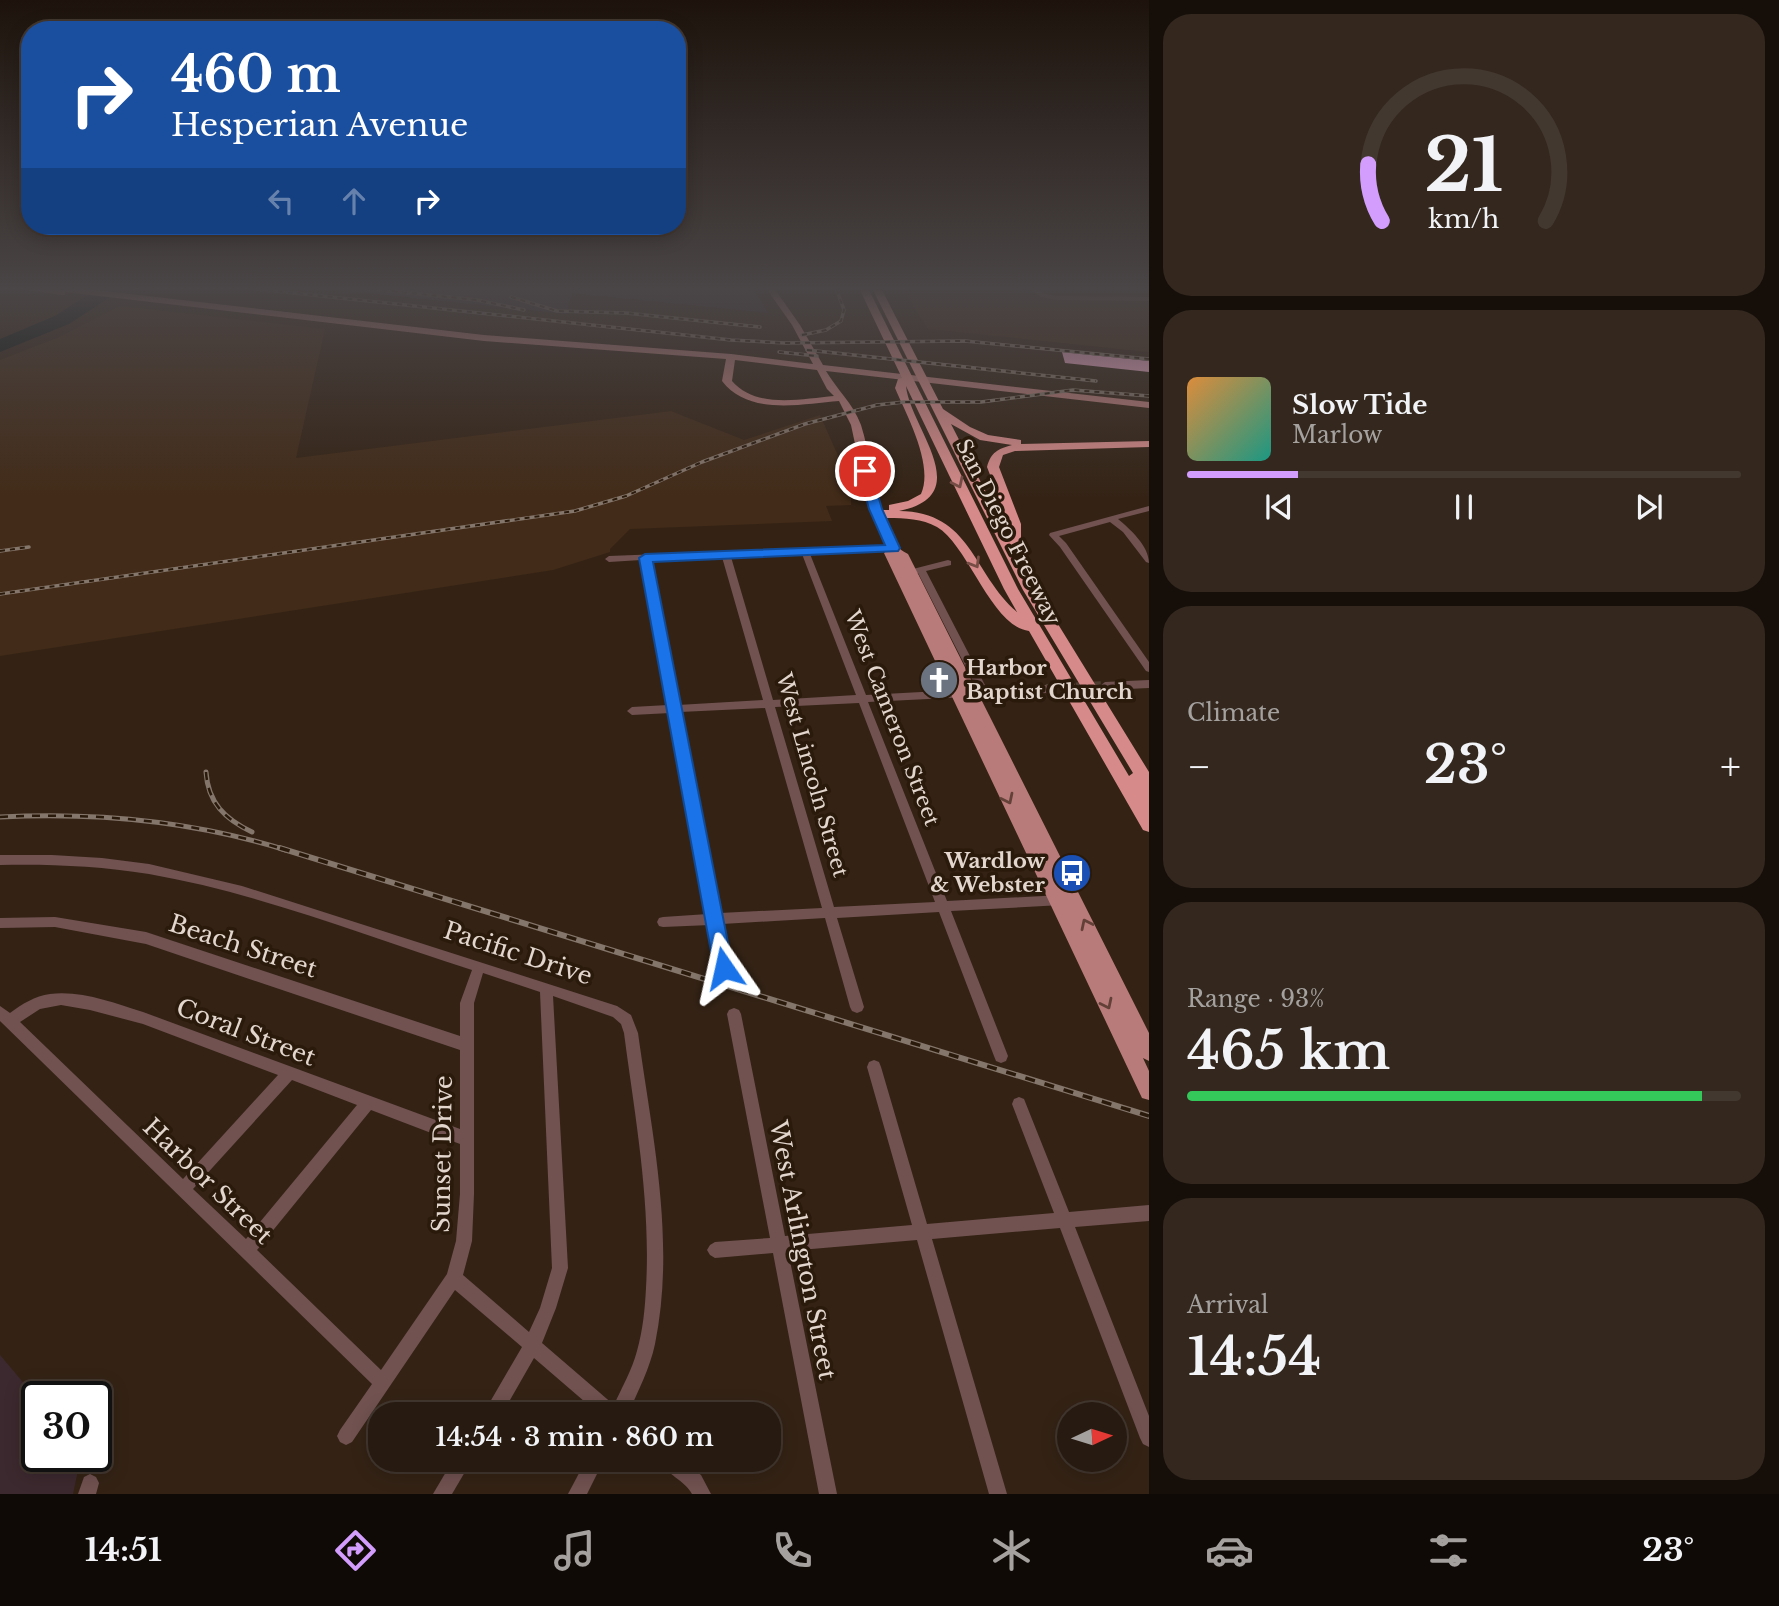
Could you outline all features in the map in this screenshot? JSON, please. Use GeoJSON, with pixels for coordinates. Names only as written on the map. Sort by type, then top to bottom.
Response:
{"type":"FeatureCollection","features":[{"type":"Feature","properties":{"kind":"highway","name":"San Diego Freeway"},"geometry":{"type":"LineString","coordinates":[[899,358],[904,372],[929,413],[1028,620],[1149,825]]}},
{"type":"Feature","properties":{"kind":"highway"},"geometry":{"type":"LineString","coordinates":[[903,358],[929,413],[961,426],[981,438],[1007,443],[1149,441]]}},
{"type":"Feature","properties":{"kind":"highway","name":"San Diego Freeway"},"geometry":{"type":"LineString","coordinates":[[905,358],[922,390],[930,396],[929,413]]}},
{"type":"Feature","properties":{"kind":"highway"},"geometry":{"type":"LineString","coordinates":[[877,512],[913,504],[922,499],[929,490],[928,460],[900,387],[904,372]]}},
{"type":"Feature","properties":{"kind":"highway","name":"San Diego Freeway"},"geometry":{"type":"LineString","coordinates":[[929,413],[946,426],[1019,570],[1149,786]]}},
{"type":"Feature","properties":{"kind":"highway"},"geometry":{"type":"LineString","coordinates":[[1149,441],[1022,447],[999,453],[993,467],[1015,524],[1019,570],[1024,590],[1149,801]]}},
{"type":"Feature","properties":{"kind":"highway"},"geometry":{"type":"LineString","coordinates":[[877,512],[925,518],[952,532],[962,542],[999,603],[1037,635]]}},
{"type":"Feature","properties":{"kind":"highway"},"geometry":{"type":"LineString","coordinates":[[1028,620],[1043,633],[1149,811]]}},
{"type":"Feature","properties":{"kind":"main road"},"geometry":{"type":"LineString","coordinates":[[700,358],[1149,404]]}},
{"type":"Feature","properties":{"kind":"main road"},"geometry":{"type":"LineString","coordinates":[[820,358],[850,413],[877,512],[894,550],[902,554],[916,571],[1149,1091]]}},
{"type":"Feature","properties":{"kind":"main road"},"geometry":{"type":"LineString","coordinates":[[730,360],[727,381],[734,391],[747,398],[779,402],[839,392]]}},
{"type":"Feature","properties":{"kind":"main road"},"geometry":{"type":"LineString","coordinates":[[730,360],[1149,412]]}},
{"type":"Feature","properties":{"kind":"main road"},"geometry":{"type":"LineString","coordinates":[[894,550],[890,553],[971,693]]}},
{"type":"Feature","properties":{"kind":"main road"},"geometry":{"type":"LineString","coordinates":[[1065,899],[1149,1052]]}},
{"type":"Feature","properties":{"kind":"street"},"geometry":{"type":"LineString","coordinates":[[1149,508],[1053,535],[1063,545],[1149,669]]}},
{"type":"Feature","properties":{"kind":"street"},"geometry":{"type":"LineString","coordinates":[[1112,519],[1126,530],[1149,560]]}},
{"type":"Feature","properties":{"kind":"street"},"geometry":{"type":"LineString","coordinates":[[609,559],[894,550]]}},
{"type":"Feature","properties":{"kind":"street","name":"West Cameron Street"},"geometry":{"type":"LineString","coordinates":[[805,552],[1001,1056]]}},
{"type":"Feature","properties":{"kind":"street","name":"West Lincoln Street"},"geometry":{"type":"LineString","coordinates":[[726,555],[857,1007]]}},
{"type":"Feature","properties":{"kind":"street"},"geometry":{"type":"LineString","coordinates":[[645,558],[724,968]]}},
{"type":"Feature","properties":{"kind":"street"},"geometry":{"type":"LineString","coordinates":[[916,571],[948,563]]}},
{"type":"Feature","properties":{"kind":"street"},"geometry":{"type":"LineString","coordinates":[[1105,686],[1149,684]]}},
{"type":"Feature","properties":{"kind":"street"},"geometry":{"type":"LineString","coordinates":[[632,710],[1046,689]]}},
{"type":"Feature","properties":{"kind":"street","name":"Pacific Drive"},"geometry":{"type":"LineString","coordinates":[[0,860],[60,859],[122,863],[233,886],[617,1012],[626,1020],[631,1033],[657,1252],[656,1298],[646,1348],[624,1402]]}},
{"type":"Feature","properties":{"kind":"street"},"geometry":{"type":"LineString","coordinates":[[663,922],[1065,899]]}},
{"type":"Feature","properties":{"kind":"street","name":"Beach Street"},"geometry":{"type":"LineString","coordinates":[[0,923],[55,922],[146,938],[466,1045]]}},
{"type":"Feature","properties":{"kind":"street","name":"Sunset Drive"},"geometry":{"type":"LineString","coordinates":[[346,1436],[454,1278],[464,1241],[467,1003],[479,967]]}},
{"type":"Feature","properties":{"kind":"street"},"geometry":{"type":"LineString","coordinates":[[499,1402],[533,1347],[554,1295],[561,1254],[547,988]]}},
{"type":"Feature","properties":{"kind":"street","name":"Coral Street"},"geometry":{"type":"LineString","coordinates":[[5,1017],[40,1002],[55,1000],[103,1007],[143,1018],[466,1139]]}},
{"type":"Feature","properties":{"kind":"street","name":"West Arlington Street"},"geometry":{"type":"LineString","coordinates":[[734,1014],[828,1494]]}},
{"type":"Feature","properties":{"kind":"street","name":"Harbor Street"},"geometry":{"type":"LineString","coordinates":[[5,1017],[383,1383]]}},
{"type":"Feature","properties":{"kind":"street"},"geometry":{"type":"LineString","coordinates":[[874,1067],[998,1494]]}},
{"type":"Feature","properties":{"kind":"street"},"geometry":{"type":"LineString","coordinates":[[184,1188],[289,1073]]}},
{"type":"Feature","properties":{"kind":"street"},"geometry":{"type":"LineString","coordinates":[[247,1250],[369,1102]]}},
{"type":"Feature","properties":{"kind":"street"},"geometry":{"type":"LineString","coordinates":[[1019,1104],[1149,1438]]}},
{"type":"Feature","properties":{"kind":"street"},"geometry":{"type":"LineString","coordinates":[[715,1250],[1149,1213]]}},
{"type":"Feature","properties":{"kind":"street"},"geometry":{"type":"LineString","coordinates":[[454,1278],[598,1402]]}},
{"type":"Feature","properties":{"kind":"street"},"geometry":{"type":"LineString","coordinates":[[442,1494],[456,1472]]}},
{"type":"Feature","properties":{"kind":"street"},"geometry":{"type":"LineString","coordinates":[[577,1494],[589,1472]]}},
{"type":"Feature","properties":{"kind":"street"},"geometry":{"type":"LineString","coordinates":[[684,1472],[695,1481],[702,1494]]}},
{"type":"Feature","properties":{"kind":"shaded area"},"geometry":{"type":"Polygon","coordinates":[[[6,358],[319,358],[296,458],[671,411],[744,440],[820,415],[851,485],[851,505],[826,506],[832,521],[630,529],[610,552],[553,570],[0,656],[0,360],[6,358]]]}},
{"type":"Feature","properties":{"kind":"shaded area"},"geometry":{"type":"Polygon","coordinates":[[[0,1355],[22,1381],[21,1472],[78,1472],[73,1494],[0,1494],[0,1355]]]}},
{"type":"Feature","properties":{"kind":"building"},"geometry":{"type":"Polygon","coordinates":[[[1064,358],[1149,361],[1149,372],[1065,363],[1064,358]]]}},
{"type":"Feature","properties":{"kind":"tunnel"},"geometry":{"type":"LineString","coordinates":[[1046,689],[1105,686]]}},
{"type":"Feature","properties":{"kind":"railway"},"geometry":{"type":"LineString","coordinates":[[879,358],[1096,381]]}},
{"type":"Feature","properties":{"kind":"railway"},"geometry":{"type":"LineString","coordinates":[[1136,358],[1149,359]]}},
{"type":"Feature","properties":{"kind":"railway"},"geometry":{"type":"LineString","coordinates":[[0,594],[575,511],[626,496],[702,462],[805,424],[877,405],[904,402],[981,402],[1073,390],[1149,396]]}},
{"type":"Feature","properties":{"kind":"railway"},"geometry":{"type":"LineString","coordinates":[[0,551],[29,547]]}},
{"type":"Feature","properties":{"kind":"railway"},"geometry":{"type":"LineString","coordinates":[[206,772],[210,793],[220,809],[234,822],[252,832]]}},
{"type":"Feature","properties":{"kind":"railway"},"geometry":{"type":"LineString","coordinates":[[0,817],[73,816],[180,825],[286,850]]}},
{"type":"Feature","properties":{"kind":"railway"},"geometry":{"type":"LineString","coordinates":[[280,848],[1149,1116]]}},
{"type":"Feature","properties":{"kind":"place","name":"Harbor Baptist Church"},"geometry":{"type":"Point","coordinates":[939,680]}},
{"type":"Feature","properties":{"kind":"place","name":"Wardlow & Webster"},"geometry":{"type":"Point","coordinates":[1072,873]}},
{"type":"Feature","properties":{"kind":"route"},"geometry":{"type":"LineString","coordinates":[[724,968],[645,558],[894,548],[875,509],[865,471]]}}]}
